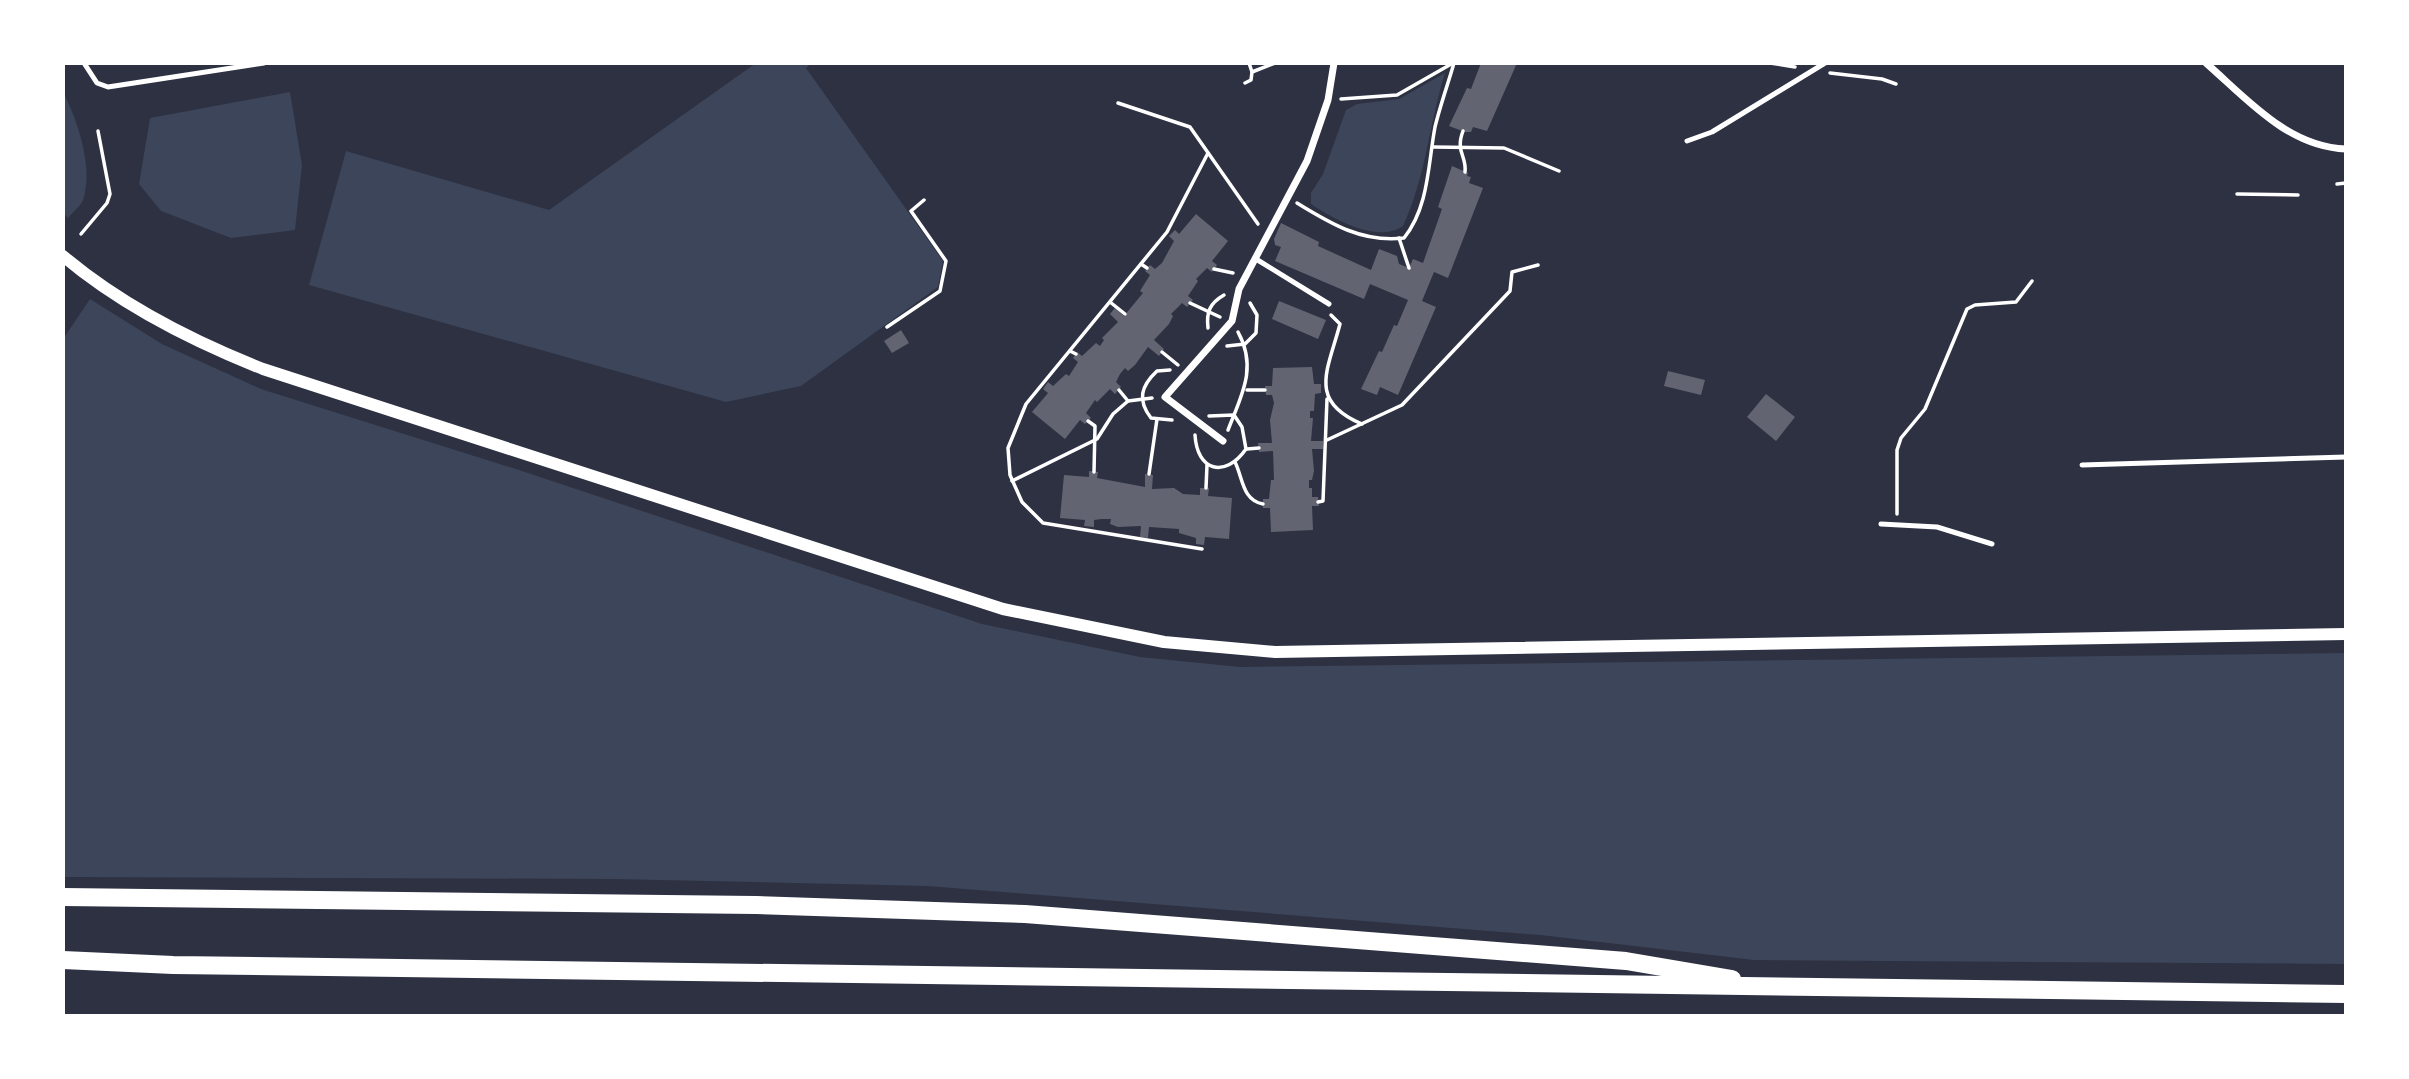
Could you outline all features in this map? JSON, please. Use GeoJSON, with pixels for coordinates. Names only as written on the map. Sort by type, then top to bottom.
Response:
{"type":"FeatureCollection","features":[{"type":"Feature","properties":{"kind":"highway"},"geometry":{"type":"LineString","coordinates":[[63,897],[756,905],[999,912],[1626,961],[1787,988]]}},
{"type":"Feature","properties":{"kind":"highway"},"geometry":{"type":"LineString","coordinates":[[63,960],[226,966],[2346,994]]}},
{"type":"Feature","properties":{"kind":"street"},"geometry":{"type":"LineString","coordinates":[[1223,441],[1165,397],[1232,321],[1239,289],[1307,161],[1328,100],[1334,63]]}},
{"type":"Feature","properties":{"kind":"street"},"geometry":{"type":"LineString","coordinates":[[2206,63],[2268,118],[2298,138],[2346,149]]}},
{"type":"Feature","properties":{"kind":"street"},"geometry":{"type":"LineString","coordinates":[[63,257],[94,281],[167,325],[263,369],[1003,609],[1142,639],[1275,652],[2346,634]]}},
{"type":"Feature","properties":{"kind":"lane"},"geometry":{"type":"LineString","coordinates":[[84,63],[97,83],[108,87],[264,63]]}},
{"type":"Feature","properties":{"kind":"lane"},"geometry":{"type":"LineString","coordinates":[[1687,141],[1735,119],[1825,63]]}},
{"type":"Feature","properties":{"kind":"lane"},"geometry":{"type":"LineString","coordinates":[[1255,259],[1329,304]]}},
{"type":"Feature","properties":{"kind":"lane"},"geometry":{"type":"LineString","coordinates":[[2082,465],[2346,457]]}},
{"type":"Feature","properties":{"kind":"lane"},"geometry":{"type":"LineString","coordinates":[[1881,524],[1937,527],[1992,544]]}},
{"type":"Feature","properties":{"kind":"path"},"geometry":{"type":"LineString","coordinates":[[1245,83],[1251,80],[1249,63]]}},
{"type":"Feature","properties":{"kind":"path"},"geometry":{"type":"LineString","coordinates":[[1252,72],[1275,63]]}},
{"type":"Feature","properties":{"kind":"path"},"geometry":{"type":"LineString","coordinates":[[1328,100],[1397,95],[1454,63]]}},
{"type":"Feature","properties":{"kind":"path"},"geometry":{"type":"LineString","coordinates":[[1288,197],[1341,230],[1387,240],[1404,238],[1412,228],[1431,167],[1435,127],[1454,63]]}},
{"type":"Feature","properties":{"kind":"path"},"geometry":{"type":"LineString","coordinates":[[1118,103],[1190,127],[1268,237]]}},
{"type":"Feature","properties":{"kind":"path"},"geometry":{"type":"LineString","coordinates":[[81,234],[107,203],[110,194],[98,131]]}},
{"type":"Feature","properties":{"kind":"path"},"geometry":{"type":"LineString","coordinates":[[1463,131],[1458,148],[1466,166],[1465,172]]}},
{"type":"Feature","properties":{"kind":"path"},"geometry":{"type":"LineString","coordinates":[[1433,147],[1504,148],[1559,171]]}},
{"type":"Feature","properties":{"kind":"path"},"geometry":{"type":"LineString","coordinates":[[1202,548],[1043,523],[1022,502],[1012,481],[1008,448],[1026,404],[1169,233],[1208,153]]}},
{"type":"Feature","properties":{"kind":"path"},"geometry":{"type":"LineString","coordinates":[[2337,184],[2346,183]]}},
{"type":"Feature","properties":{"kind":"path"},"geometry":{"type":"LineString","coordinates":[[2237,194],[2298,195]]}},
{"type":"Feature","properties":{"kind":"path"},"geometry":{"type":"LineString","coordinates":[[887,327],[940,291],[946,261],[911,211],[924,200]]}},
{"type":"Feature","properties":{"kind":"path"},"geometry":{"type":"LineString","coordinates":[[1399,238],[1409,268]]}},
{"type":"Feature","properties":{"kind":"path"},"geometry":{"type":"LineString","coordinates":[[1141,264],[1147,268]]}},
{"type":"Feature","properties":{"kind":"path"},"geometry":{"type":"LineString","coordinates":[[1327,440],[1402,405],[1510,291],[1512,272],[1538,265]]}},
{"type":"Feature","properties":{"kind":"path"},"geometry":{"type":"LineString","coordinates":[[1214,269],[1224,273],[1236,273],[1233,285]]}},
{"type":"Feature","properties":{"kind":"path"},"geometry":{"type":"LineString","coordinates":[[1897,524],[1897,450],[1901,438],[1925,409],[1967,309],[1975,305],[2016,302],[2032,281]]}},
{"type":"Feature","properties":{"kind":"path"},"geometry":{"type":"LineString","coordinates":[[1209,333],[1207,313],[1214,301],[1227,294]]}},
{"type":"Feature","properties":{"kind":"path"},"geometry":{"type":"LineString","coordinates":[[1223,345],[1234,347],[1245,344],[1256,333],[1257,315],[1247,297]]}},
{"type":"Feature","properties":{"kind":"path"},"geometry":{"type":"LineString","coordinates":[[1110,302],[1125,314]]}},
{"type":"Feature","properties":{"kind":"path"},"geometry":{"type":"LineString","coordinates":[[1190,303],[1207,313],[1232,321],[1245,344],[1247,390],[1223,441]]}},
{"type":"Feature","properties":{"kind":"path"},"geometry":{"type":"LineString","coordinates":[[1329,304],[1331,318],[1340,324],[1323,389],[1340,415],[1362,424]]}},
{"type":"Feature","properties":{"kind":"path"},"geometry":{"type":"LineString","coordinates":[[1070,351],[1076,354]]}},
{"type":"Feature","properties":{"kind":"path"},"geometry":{"type":"LineString","coordinates":[[1162,352],[1180,366]]}},
{"type":"Feature","properties":{"kind":"path"},"geometry":{"type":"LineString","coordinates":[[1181,419],[1151,418],[1142,400],[1144,383],[1157,370],[1177,370],[1188,358]]}},
{"type":"Feature","properties":{"kind":"path"},"geometry":{"type":"LineString","coordinates":[[1119,390],[1128,401]]}},
{"type":"Feature","properties":{"kind":"path"},"geometry":{"type":"LineString","coordinates":[[1247,390],[1265,390]]}},
{"type":"Feature","properties":{"kind":"path"},"geometry":{"type":"LineString","coordinates":[[1012,481],[1097,439],[1112,414],[1128,401],[1165,397]]}},
{"type":"Feature","properties":{"kind":"path"},"geometry":{"type":"LineString","coordinates":[[1318,502],[1323,501],[1327,440],[1326,397]]}},
{"type":"Feature","properties":{"kind":"path"},"geometry":{"type":"LineString","coordinates":[[1200,412],[1206,417],[1234,415]]}},
{"type":"Feature","properties":{"kind":"path"},"geometry":{"type":"LineString","coordinates":[[1234,415],[1242,427],[1246,449]]}},
{"type":"Feature","properties":{"kind":"path"},"geometry":{"type":"LineString","coordinates":[[1149,474],[1157,419]]}},
{"type":"Feature","properties":{"kind":"path"},"geometry":{"type":"LineString","coordinates":[[1088,421],[1095,426],[1097,439],[1094,472]]}},
{"type":"Feature","properties":{"kind":"path"},"geometry":{"type":"LineString","coordinates":[[1193,425],[1198,456],[1207,465],[1218,467],[1235,462],[1246,449],[1259,448]]}},
{"type":"Feature","properties":{"kind":"path"},"geometry":{"type":"LineString","coordinates":[[1235,462],[1246,494],[1254,502],[1263,504]]}},
{"type":"Feature","properties":{"kind":"path"},"geometry":{"type":"LineString","coordinates":[[1206,488],[1207,465]]}},
{"type":"Feature","properties":{"kind":"shaded area"},"geometry":{"type":"Polygon","coordinates":[[[756,63],[812,63],[806,68],[943,261],[938,287],[801,386],[726,402],[309,285],[346,151],[549,210],[756,63]]]}},
{"type":"Feature","properties":{"kind":"shaded area"},"geometry":{"type":"Polygon","coordinates":[[[1445,73],[1417,189],[1403,226],[1393,231],[1369,231],[1343,222],[1311,204],[1311,193],[1323,174],[1346,110],[1357,104],[1399,99],[1445,73]]]}},
{"type":"Feature","properties":{"kind":"shaded area"},"geometry":{"type":"Polygon","coordinates":[[[63,92],[78,129],[86,171],[83,200],[68,218],[63,213],[63,92]]]}},
{"type":"Feature","properties":{"kind":"shaded area"},"geometry":{"type":"Polygon","coordinates":[[[290,92],[302,165],[295,230],[231,238],[161,211],[139,184],[150,118],[290,92]]]}},
{"type":"Feature","properties":{"kind":"shaded area"},"geometry":{"type":"Polygon","coordinates":[[[90,299],[162,344],[261,389],[522,471],[982,624],[1140,657],[1240,667],[2346,653],[2346,964],[1754,960],[1540,935],[927,886],[613,879],[63,877],[63,339],[90,299]]]}},
{"type":"Feature","properties":{"kind":"building"},"geometry":{"type":"Polygon","coordinates":[[[1481,63],[1517,63],[1487,131],[1473,127],[1471,132],[1465,132],[1449,126],[1467,88],[1471,89],[1481,63]]]}},
{"type":"Feature","properties":{"kind":"building"},"geometry":{"type":"Polygon","coordinates":[[[1452,166],[1468,173],[1467,176],[1471,177],[1469,183],[1483,188],[1448,278],[1434,272],[1422,301],[1436,307],[1398,395],[1380,387],[1377,395],[1361,389],[1379,351],[1382,352],[1394,325],[1397,326],[1408,300],[1370,284],[1364,299],[1275,261],[1281,247],[1275,245],[1274,239],[1281,223],[1319,242],[1318,246],[1371,270],[1379,249],[1397,256],[1399,264],[1409,268],[1413,259],[1423,263],[1442,209],[1438,207],[1452,166]]]}},
{"type":"Feature","properties":{"kind":"building"},"geometry":{"type":"Polygon","coordinates":[[[1196,214],[1228,241],[1212,261],[1217,265],[1212,272],[1207,268],[1196,279],[1198,281],[1188,296],[1193,300],[1187,307],[1182,303],[1171,314],[1173,316],[1169,324],[1154,340],[1164,349],[1159,356],[1148,347],[1135,365],[1128,371],[1125,368],[1120,374],[1116,382],[1121,387],[1115,394],[1110,389],[1097,402],[1095,400],[1086,413],[1091,418],[1085,424],[1080,420],[1065,439],[1032,412],[1048,393],[1043,389],[1048,382],[1053,386],[1066,374],[1069,376],[1078,362],[1073,358],[1077,352],[1082,356],[1096,343],[1100,346],[1104,340],[1102,338],[1118,322],[1110,314],[1115,308],[1124,316],[1143,293],[1140,291],[1150,275],[1145,271],[1150,265],[1155,269],[1162,263],[1174,241],[1169,236],[1175,230],[1179,234],[1196,214]]]}},
{"type":"Feature","properties":{"kind":"building"},"geometry":{"type":"Polygon","coordinates":[[[1279,301],[1326,320],[1318,339],[1272,319],[1279,301]]]}},
{"type":"Feature","properties":{"kind":"building"},"geometry":{"type":"Polygon","coordinates":[[[901,330],[909,343],[892,353],[884,341],[901,330]]]}},
{"type":"Feature","properties":{"kind":"building"},"geometry":{"type":"Polygon","coordinates":[[[1312,367],[1314,384],[1321,384],[1321,393],[1315,394],[1314,411],[1310,411],[1310,418],[1313,418],[1311,441],[1323,441],[1323,449],[1312,449],[1314,471],[1312,480],[1309,480],[1309,488],[1312,488],[1312,497],[1318,497],[1319,506],[1312,506],[1313,530],[1271,532],[1270,508],[1263,508],[1263,499],[1269,499],[1271,480],[1274,480],[1273,451],[1259,452],[1258,443],[1272,443],[1270,420],[1274,403],[1272,395],[1266,395],[1265,386],[1272,386],[1273,368],[1312,367]]]}},
{"type":"Feature","properties":{"kind":"building"},"geometry":{"type":"Polygon","coordinates":[[[1668,371],[1705,380],[1701,395],[1664,386],[1668,371]]]}},
{"type":"Feature","properties":{"kind":"building"},"geometry":{"type":"Polygon","coordinates":[[[1766,394],[1795,417],[1776,441],[1747,417],[1766,394]]]}},
{"type":"Feature","properties":{"kind":"building"},"geometry":{"type":"Polygon","coordinates":[[[1089,471],[1098,472],[1097,478],[1145,487],[1145,474],[1153,475],[1152,489],[1174,488],[1183,494],[1200,495],[1200,488],[1209,488],[1208,496],[1232,498],[1229,539],[1205,537],[1204,545],[1196,544],[1196,538],[1179,533],[1179,529],[1149,527],[1148,538],[1140,537],[1141,526],[1118,527],[1110,524],[1111,519],[1094,520],[1094,527],[1084,526],[1085,520],[1060,518],[1064,475],[1089,477],[1089,471]]]}}]}
